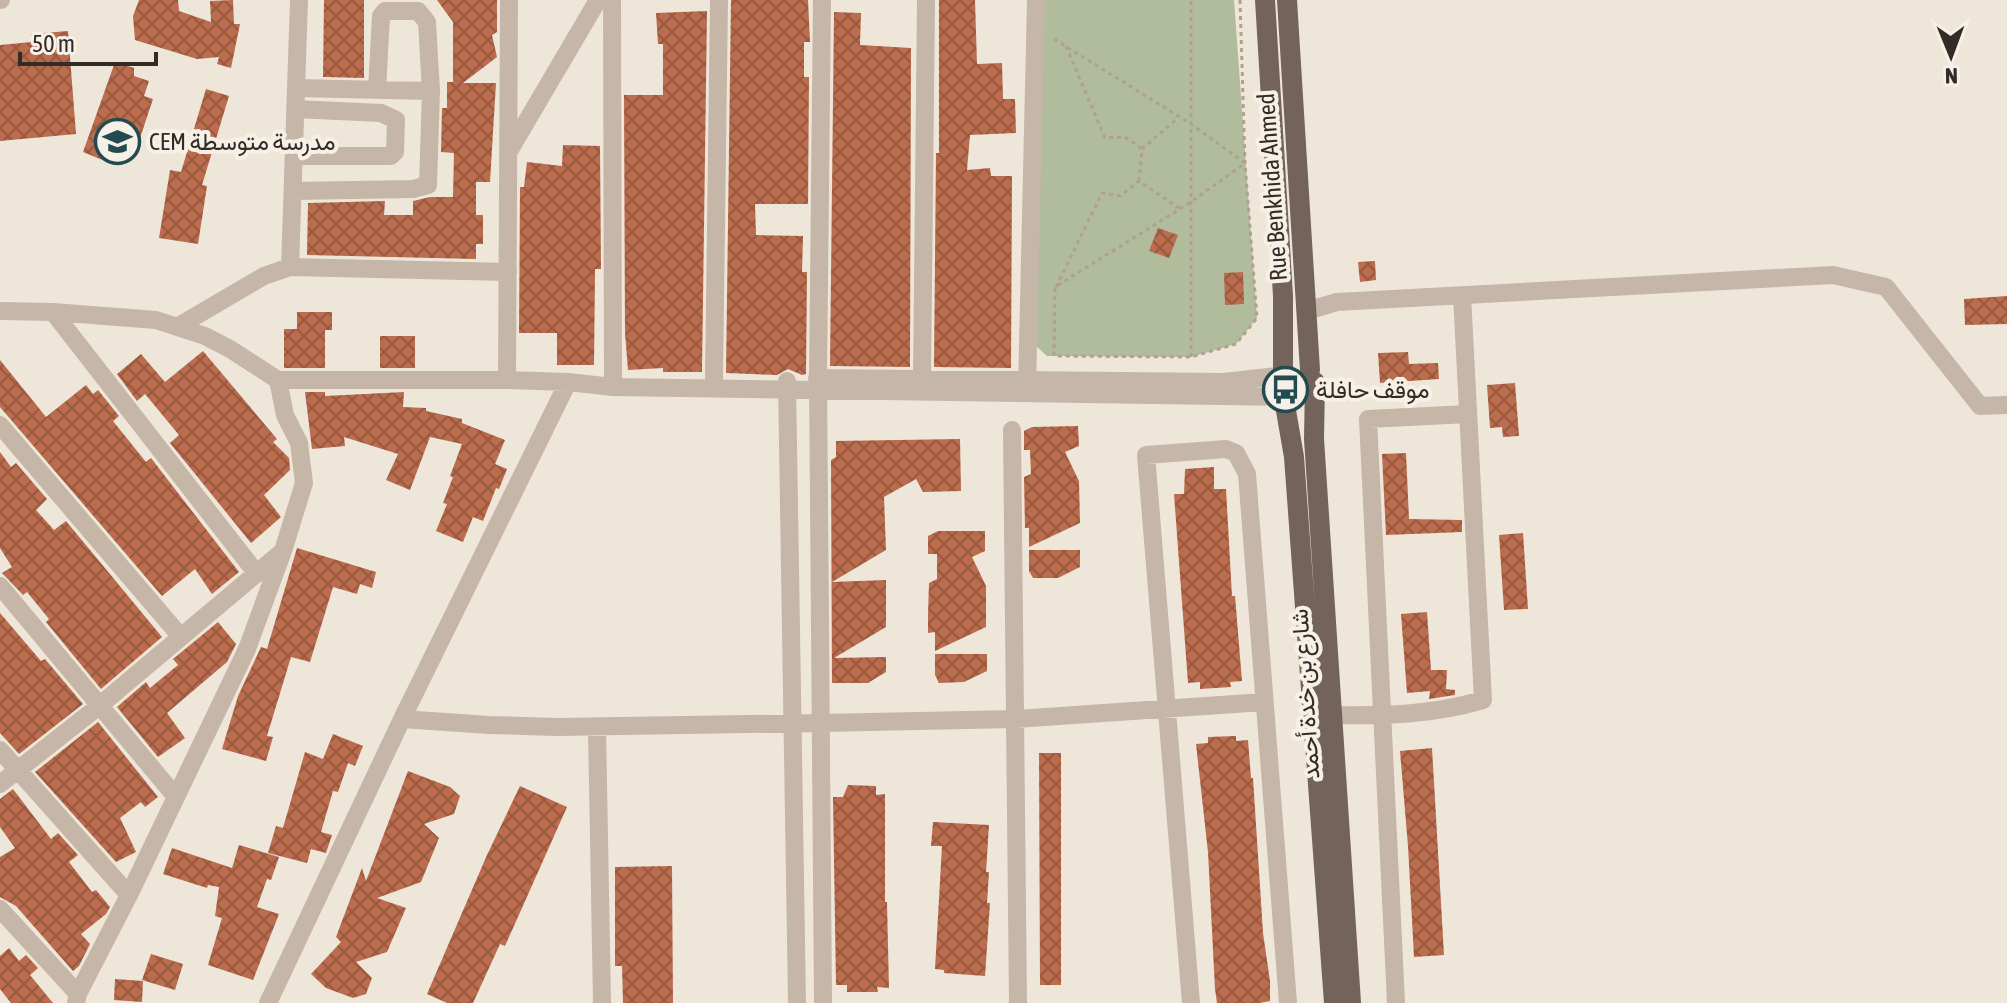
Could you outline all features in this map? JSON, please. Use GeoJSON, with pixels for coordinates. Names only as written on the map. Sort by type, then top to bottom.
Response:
{"type":"FeatureCollection","features":[{"type":"Feature","properties":{"kind":"main road"},"geometry":{"type":"LineString","coordinates":[[1265,0],[1283,296],[1280,372],[1276,386],[1283,398],[1294,457],[1334,1003]]}},
{"type":"Feature","properties":{"kind":"main road","name":"Rue Benkhida Ahmed"},"geometry":{"type":"LineString","coordinates":[[1287,0],[1312,376]]}},
{"type":"Feature","properties":{"kind":"main road"},"geometry":{"type":"LineString","coordinates":[[1280,372],[1294,364],[1312,376],[1314,389],[1307,399],[1296,403],[1283,398]]}},
{"type":"Feature","properties":{"kind":"main road","name":"شارع بن خدة أحمد"},"geometry":{"type":"LineString","coordinates":[[1312,376],[1351,1003]]}},
{"type":"Feature","properties":{"kind":"street"},"geometry":{"type":"LineString","coordinates":[[290,267],[299,0]]}},
{"type":"Feature","properties":{"kind":"street"},"geometry":{"type":"LineString","coordinates":[[507,380],[509,0]]}},
{"type":"Feature","properties":{"kind":"street"},"geometry":{"type":"LineString","coordinates":[[508,153],[598,0]]}},
{"type":"Feature","properties":{"kind":"street"},"geometry":{"type":"LineString","coordinates":[[612,0],[613,382]]}},
{"type":"Feature","properties":{"kind":"street"},"geometry":{"type":"LineString","coordinates":[[719,0],[725,382]]}},
{"type":"Feature","properties":{"kind":"street"},"geometry":{"type":"LineString","coordinates":[[822,0],[819,385],[823,1003]]}},
{"type":"Feature","properties":{"kind":"street"},"geometry":{"type":"LineString","coordinates":[[922,379],[926,0]]}},
{"type":"Feature","properties":{"kind":"street"},"geometry":{"type":"LineString","coordinates":[[1027,386],[1036,0]]}},
{"type":"Feature","properties":{"kind":"street"},"geometry":{"type":"LineString","coordinates":[[293,191],[413,189],[428,185],[431,91],[427,22],[418,11],[385,11],[381,16],[377,90]]}},
{"type":"Feature","properties":{"kind":"street"},"geometry":{"type":"LineString","coordinates":[[296,88],[431,91]]}},
{"type":"Feature","properties":{"kind":"street"},"geometry":{"type":"LineString","coordinates":[[294,156],[391,156],[395,152],[396,120],[381,113],[295,109]]}},
{"type":"Feature","properties":{"kind":"street"},"geometry":{"type":"LineString","coordinates":[[177,327],[264,276],[290,267],[508,272]]}},
{"type":"Feature","properties":{"kind":"street"},"geometry":{"type":"LineString","coordinates":[[1306,311],[1337,302],[1833,275],[1886,287],[1980,406],[2007,405]]}},
{"type":"Feature","properties":{"kind":"street"},"geometry":{"type":"LineString","coordinates":[[1332,715],[1381,716],[1444,711],[1483,700],[1462,295]]}},
{"type":"Feature","properties":{"kind":"street"},"geometry":{"type":"LineString","coordinates":[[0,311],[156,320],[205,336],[278,380],[1027,386],[1224,382],[1280,372]]}},
{"type":"Feature","properties":{"kind":"street"},"geometry":{"type":"LineString","coordinates":[[53,312],[257,574]]}},
{"type":"Feature","properties":{"kind":"street"},"geometry":{"type":"LineString","coordinates":[[819,385],[922,379],[1283,398]]}},
{"type":"Feature","properties":{"kind":"street"},"geometry":{"type":"LineString","coordinates":[[0,909],[77,998],[247,649],[283,551],[304,483],[299,443],[285,415],[278,380]]}},
{"type":"Feature","properties":{"kind":"street"},"geometry":{"type":"LineString","coordinates":[[268,1003],[402,719],[568,382]]}},
{"type":"Feature","properties":{"kind":"street"},"geometry":{"type":"LineString","coordinates":[[787,384],[797,1003]]}},
{"type":"Feature","properties":{"kind":"street"},"geometry":{"type":"LineString","coordinates":[[1396,1003],[1368,419],[1468,414]]}},
{"type":"Feature","properties":{"kind":"street"},"geometry":{"type":"LineString","coordinates":[[0,425],[181,637]]}},
{"type":"Feature","properties":{"kind":"street"},"geometry":{"type":"LineString","coordinates":[[1012,430],[1018,1003]]}},
{"type":"Feature","properties":{"kind":"street"},"geometry":{"type":"LineString","coordinates":[[1191,1003],[1146,455],[1195,449],[1226,449],[1236,453],[1247,474],[1288,1003]]}},
{"type":"Feature","properties":{"kind":"street"},"geometry":{"type":"LineString","coordinates":[[0,784],[99,706],[283,551]]}},
{"type":"Feature","properties":{"kind":"street"},"geometry":{"type":"LineString","coordinates":[[0,586],[176,797]]}},
{"type":"Feature","properties":{"kind":"street"},"geometry":{"type":"LineString","coordinates":[[402,719],[489,725],[597,727],[821,723],[1015,719],[1264,702]]}},
{"type":"Feature","properties":{"kind":"street"},"geometry":{"type":"LineString","coordinates":[[597,727],[602,1003]]}},
{"type":"Feature","properties":{"kind":"street"},"geometry":{"type":"LineString","coordinates":[[0,750],[129,895]]}},
{"type":"Feature","properties":{"kind":"path"},"geometry":{"type":"LineString","coordinates":[[1191,0],[1191,357]]}},
{"type":"Feature","properties":{"kind":"path"},"geometry":{"type":"LineString","coordinates":[[1179,117],[1142,149],[1139,181],[1120,196],[1102,193],[1055,287],[1054,356],[1191,357],[1236,344],[1257,318],[1245,163],[1240,0]]}},
{"type":"Feature","properties":{"kind":"path"},"geometry":{"type":"LineString","coordinates":[[1036,29],[1191,124],[1245,163]]}},
{"type":"Feature","properties":{"kind":"path"},"geometry":{"type":"LineString","coordinates":[[1066,46],[1105,138],[1125,137],[1142,149]]}},
{"type":"Feature","properties":{"kind":"path"},"geometry":{"type":"LineString","coordinates":[[1055,287],[1191,202],[1245,163]]}},
{"type":"Feature","properties":{"kind":"path"},"geometry":{"type":"LineString","coordinates":[[1139,181],[1180,209]]}},
{"type":"Feature","properties":{"kind":"green space"},"geometry":{"type":"Polygon","coordinates":[[[1036,0],[1234,0],[1257,318],[1236,344],[1191,357],[1047,356],[1035,345],[1036,0]]]}},
{"type":"Feature","properties":{"kind":"building"},"geometry":{"type":"Polygon","coordinates":[[[139,0],[178,0],[179,11],[211,22],[210,1],[233,0],[234,24],[240,24],[231,68],[217,64],[219,57],[197,59],[135,40],[133,16],[139,0]]]}},
{"type":"Feature","properties":{"kind":"building"},"geometry":{"type":"Polygon","coordinates":[[[324,0],[364,0],[364,78],[323,77],[324,0]]]}},
{"type":"Feature","properties":{"kind":"building"},"geometry":{"type":"Polygon","coordinates":[[[437,0],[497,0],[497,32],[492,35],[497,57],[463,83],[496,83],[490,182],[476,182],[476,215],[483,215],[483,244],[476,244],[476,259],[307,255],[308,203],[385,201],[384,215],[413,215],[413,201],[453,197],[454,153],[441,152],[442,108],[447,108],[447,82],[453,82],[453,22],[437,0]]]}},
{"type":"Feature","properties":{"kind":"building"},"geometry":{"type":"Polygon","coordinates":[[[731,0],[808,0],[810,42],[804,42],[804,77],[809,77],[808,204],[755,204],[756,235],[803,236],[802,272],[807,272],[806,374],[802,375],[788,369],[777,375],[726,373],[731,0]]]}},
{"type":"Feature","properties":{"kind":"building"},"geometry":{"type":"Polygon","coordinates":[[[939,0],[975,0],[977,64],[1002,63],[1003,99],[1015,99],[1016,133],[970,135],[967,170],[990,168],[991,176],[1012,176],[1011,368],[934,367],[939,0]]]}},
{"type":"Feature","properties":{"kind":"building"},"geometry":{"type":"Polygon","coordinates":[[[707,11],[702,372],[663,372],[663,368],[628,370],[625,333],[624,95],[663,95],[663,44],[658,44],[656,13],[707,11]]]}},
{"type":"Feature","properties":{"kind":"building"},"geometry":{"type":"Polygon","coordinates":[[[834,12],[861,13],[860,45],[911,48],[910,367],[830,366],[834,12]]]}},
{"type":"Feature","properties":{"kind":"building"},"geometry":{"type":"Polygon","coordinates":[[[68,31],[76,134],[0,141],[0,45],[32,42],[31,34],[68,31]]]}},
{"type":"Feature","properties":{"kind":"building"},"geometry":{"type":"Polygon","coordinates":[[[115,62],[134,68],[134,76],[149,81],[144,96],[153,99],[138,144],[129,141],[123,154],[110,150],[105,161],[83,152],[115,62]]]}},
{"type":"Feature","properties":{"kind":"building"},"geometry":{"type":"Polygon","coordinates":[[[206,89],[229,96],[202,185],[207,186],[198,244],[159,238],[170,170],[181,172],[206,89]]]}},
{"type":"Feature","properties":{"kind":"building"},"geometry":{"type":"Polygon","coordinates":[[[563,145],[600,146],[601,269],[595,269],[594,365],[557,365],[557,333],[519,333],[520,187],[524,187],[527,162],[562,166],[563,145]]]}},
{"type":"Feature","properties":{"kind":"building"},"geometry":{"type":"Polygon","coordinates":[[[1158,228],[1178,235],[1169,258],[1149,251],[1158,228]]]}},
{"type":"Feature","properties":{"kind":"building"},"geometry":{"type":"Polygon","coordinates":[[[1375,261],[1376,280],[1360,282],[1358,262],[1375,261]]]}},
{"type":"Feature","properties":{"kind":"building"},"geometry":{"type":"Polygon","coordinates":[[[1243,272],[1244,304],[1225,305],[1224,273],[1243,272]]]}},
{"type":"Feature","properties":{"kind":"building"},"geometry":{"type":"Polygon","coordinates":[[[2007,296],[2007,324],[1965,325],[1964,299],[2007,296]]]}},
{"type":"Feature","properties":{"kind":"building"},"geometry":{"type":"Polygon","coordinates":[[[297,312],[332,312],[332,330],[325,330],[325,368],[284,368],[284,329],[297,329],[297,312]]]}},
{"type":"Feature","properties":{"kind":"building"},"geometry":{"type":"Polygon","coordinates":[[[380,336],[415,336],[415,368],[380,368],[380,336]]]}},
{"type":"Feature","properties":{"kind":"building"},"geometry":{"type":"Polygon","coordinates":[[[203,351],[277,439],[273,442],[289,458],[290,470],[264,495],[281,517],[251,543],[170,443],[179,435],[145,394],[137,401],[117,374],[141,354],[165,382],[203,351]]]}},
{"type":"Feature","properties":{"kind":"building"},"geometry":{"type":"Polygon","coordinates":[[[1408,352],[1409,364],[1438,363],[1439,379],[1380,383],[1378,353],[1408,352]]]}},
{"type":"Feature","properties":{"kind":"building"},"geometry":{"type":"Polygon","coordinates":[[[0,360],[46,417],[86,385],[93,394],[98,390],[119,416],[113,421],[146,462],[151,458],[239,572],[212,594],[195,569],[162,596],[0,407],[0,360]]]}},
{"type":"Feature","properties":{"kind":"building"},"geometry":{"type":"Polygon","coordinates":[[[1515,383],[1519,436],[1503,437],[1502,427],[1490,428],[1487,385],[1515,383]]]}},
{"type":"Feature","properties":{"kind":"building"},"geometry":{"type":"Polygon","coordinates":[[[305,392],[325,392],[325,396],[404,392],[403,407],[426,408],[426,411],[462,419],[462,423],[505,440],[495,464],[507,469],[483,521],[473,517],[463,542],[436,531],[447,504],[443,503],[462,444],[430,437],[410,490],[386,480],[398,454],[344,437],[345,446],[312,449],[305,392]]]}},
{"type":"Feature","properties":{"kind":"building"},"geometry":{"type":"Polygon","coordinates":[[[1078,426],[1079,446],[1065,452],[1079,481],[1080,523],[1029,547],[1029,528],[1025,528],[1024,477],[1031,474],[1030,450],[1024,450],[1024,431],[1032,427],[1078,426]]]}},
{"type":"Feature","properties":{"kind":"building"},"geometry":{"type":"Polygon","coordinates":[[[960,439],[961,491],[923,492],[916,479],[884,497],[886,550],[832,582],[886,580],[886,627],[834,658],[886,657],[886,672],[868,683],[832,683],[831,460],[836,457],[836,441],[960,439]]]}},
{"type":"Feature","properties":{"kind":"building"},"geometry":{"type":"Polygon","coordinates":[[[0,452],[11,467],[16,463],[47,499],[36,510],[54,530],[66,521],[162,637],[101,689],[46,622],[49,619],[27,592],[23,595],[2,573],[12,567],[0,548],[0,452]]]}},
{"type":"Feature","properties":{"kind":"building"},"geometry":{"type":"Polygon","coordinates":[[[1406,453],[1409,519],[1462,520],[1462,532],[1386,535],[1382,454],[1406,453]]]}},
{"type":"Feature","properties":{"kind":"building"},"geometry":{"type":"Polygon","coordinates":[[[1214,467],[1214,489],[1226,489],[1232,596],[1235,596],[1242,681],[1230,682],[1231,687],[1200,689],[1200,682],[1188,683],[1174,494],[1184,494],[1185,469],[1214,467]]]}},
{"type":"Feature","properties":{"kind":"building"},"geometry":{"type":"Polygon","coordinates":[[[938,531],[985,531],[985,551],[972,557],[986,586],[986,627],[935,651],[935,632],[928,633],[928,614],[929,583],[937,579],[937,554],[928,554],[928,536],[938,531]]]}},
{"type":"Feature","properties":{"kind":"building"},"geometry":{"type":"Polygon","coordinates":[[[1523,533],[1528,609],[1504,610],[1499,535],[1523,533]]]}},
{"type":"Feature","properties":{"kind":"building"},"geometry":{"type":"Polygon","coordinates":[[[297,548],[376,572],[372,588],[360,584],[357,594],[333,587],[310,662],[291,657],[267,736],[273,737],[266,761],[222,749],[238,696],[261,647],[267,649],[297,548]]]}},
{"type":"Feature","properties":{"kind":"building"},"geometry":{"type":"Polygon","coordinates":[[[1029,550],[1080,550],[1080,567],[1058,578],[1033,578],[1029,571],[1029,550]]]}},
{"type":"Feature","properties":{"kind":"building"},"geometry":{"type":"Polygon","coordinates":[[[1427,612],[1431,670],[1447,670],[1446,689],[1455,690],[1455,695],[1429,699],[1430,691],[1407,693],[1401,614],[1427,612]]]}},
{"type":"Feature","properties":{"kind":"building"},"geometry":{"type":"Polygon","coordinates":[[[0,613],[83,704],[19,754],[0,733],[0,613]]]}},
{"type":"Feature","properties":{"kind":"building"},"geometry":{"type":"Polygon","coordinates":[[[218,622],[236,644],[227,662],[167,713],[185,738],[158,757],[117,707],[146,682],[150,688],[178,665],[173,659],[218,622]]]}},
{"type":"Feature","properties":{"kind":"building"},"geometry":{"type":"Polygon","coordinates":[[[935,654],[987,654],[987,671],[964,682],[939,683],[935,675],[935,654]]]}},
{"type":"Feature","properties":{"kind":"building"},"geometry":{"type":"Polygon","coordinates":[[[98,722],[158,797],[145,807],[141,802],[120,818],[136,852],[116,862],[35,772],[98,722]]]}},
{"type":"Feature","properties":{"kind":"building"},"geometry":{"type":"Polygon","coordinates":[[[333,734],[363,746],[355,766],[348,763],[338,792],[333,791],[321,832],[332,835],[326,853],[311,849],[307,863],[268,853],[276,826],[283,828],[305,752],[323,759],[333,734]]]}},
{"type":"Feature","properties":{"kind":"building"},"geometry":{"type":"Polygon","coordinates":[[[1236,736],[1236,741],[1248,740],[1253,778],[1263,933],[1270,981],[1270,1001],[1260,1003],[1217,1003],[1215,989],[1208,852],[1196,744],[1208,743],[1208,737],[1236,736]]]}},
{"type":"Feature","properties":{"kind":"building"},"geometry":{"type":"Polygon","coordinates":[[[1432,748],[1444,955],[1414,957],[1400,751],[1432,748]]]}},
{"type":"Feature","properties":{"kind":"building"},"geometry":{"type":"Polygon","coordinates":[[[1039,753],[1061,753],[1061,985],[1040,985],[1039,753]]]}},
{"type":"Feature","properties":{"kind":"building"},"geometry":{"type":"Polygon","coordinates":[[[408,771],[450,787],[460,796],[454,814],[424,824],[439,838],[421,882],[377,898],[406,908],[387,952],[356,962],[372,978],[366,994],[353,998],[326,988],[311,974],[341,942],[336,937],[362,868],[366,881],[408,771]]]}},
{"type":"Feature","properties":{"kind":"building"},"geometry":{"type":"Polygon","coordinates":[[[848,785],[876,786],[876,795],[885,794],[889,988],[877,987],[878,992],[847,992],[847,985],[836,985],[833,797],[843,797],[848,785]]]}},
{"type":"Feature","properties":{"kind":"building"},"geometry":{"type":"Polygon","coordinates":[[[520,786],[567,807],[505,946],[500,944],[473,1003],[447,1003],[427,994],[520,786]]]}},
{"type":"Feature","properties":{"kind":"building"},"geometry":{"type":"Polygon","coordinates":[[[13,789],[51,839],[58,833],[78,855],[69,862],[92,892],[96,890],[110,907],[81,934],[90,944],[79,966],[73,971],[16,906],[0,897],[0,857],[15,848],[0,827],[0,799],[13,789]]]}},
{"type":"Feature","properties":{"kind":"building"},"geometry":{"type":"Polygon","coordinates":[[[933,822],[989,825],[986,872],[989,872],[987,903],[990,903],[985,976],[944,973],[944,970],[935,969],[942,846],[931,846],[933,822]]]}},
{"type":"Feature","properties":{"kind":"building"},"geometry":{"type":"Polygon","coordinates":[[[239,845],[279,857],[257,907],[279,914],[253,980],[208,965],[222,918],[215,916],[219,887],[208,885],[207,888],[163,874],[172,848],[232,868],[239,845]]]}},
{"type":"Feature","properties":{"kind":"building"},"geometry":{"type":"Polygon","coordinates":[[[672,866],[673,1003],[623,1003],[622,966],[615,966],[615,867],[672,866]]]}},
{"type":"Feature","properties":{"kind":"building"},"geometry":{"type":"Polygon","coordinates":[[[9,948],[19,961],[26,955],[38,968],[30,975],[53,1003],[11,1003],[0,989],[0,956],[9,948]]]}},
{"type":"Feature","properties":{"kind":"building"},"geometry":{"type":"Polygon","coordinates":[[[151,954],[183,964],[175,990],[142,980],[151,954]]]}},
{"type":"Feature","properties":{"kind":"building"},"geometry":{"type":"Polygon","coordinates":[[[115,979],[143,981],[142,1002],[114,1000],[115,979]]]}},
{"type":"Feature","properties":{"kind":"place","name":"CEM مدرسة متوسطة"},"geometry":{"type":"Point","coordinates":[118,141]}},
{"type":"Feature","properties":{"kind":"place","name":"موقف حافلة"},"geometry":{"type":"Point","coordinates":[1285,389]}}]}
